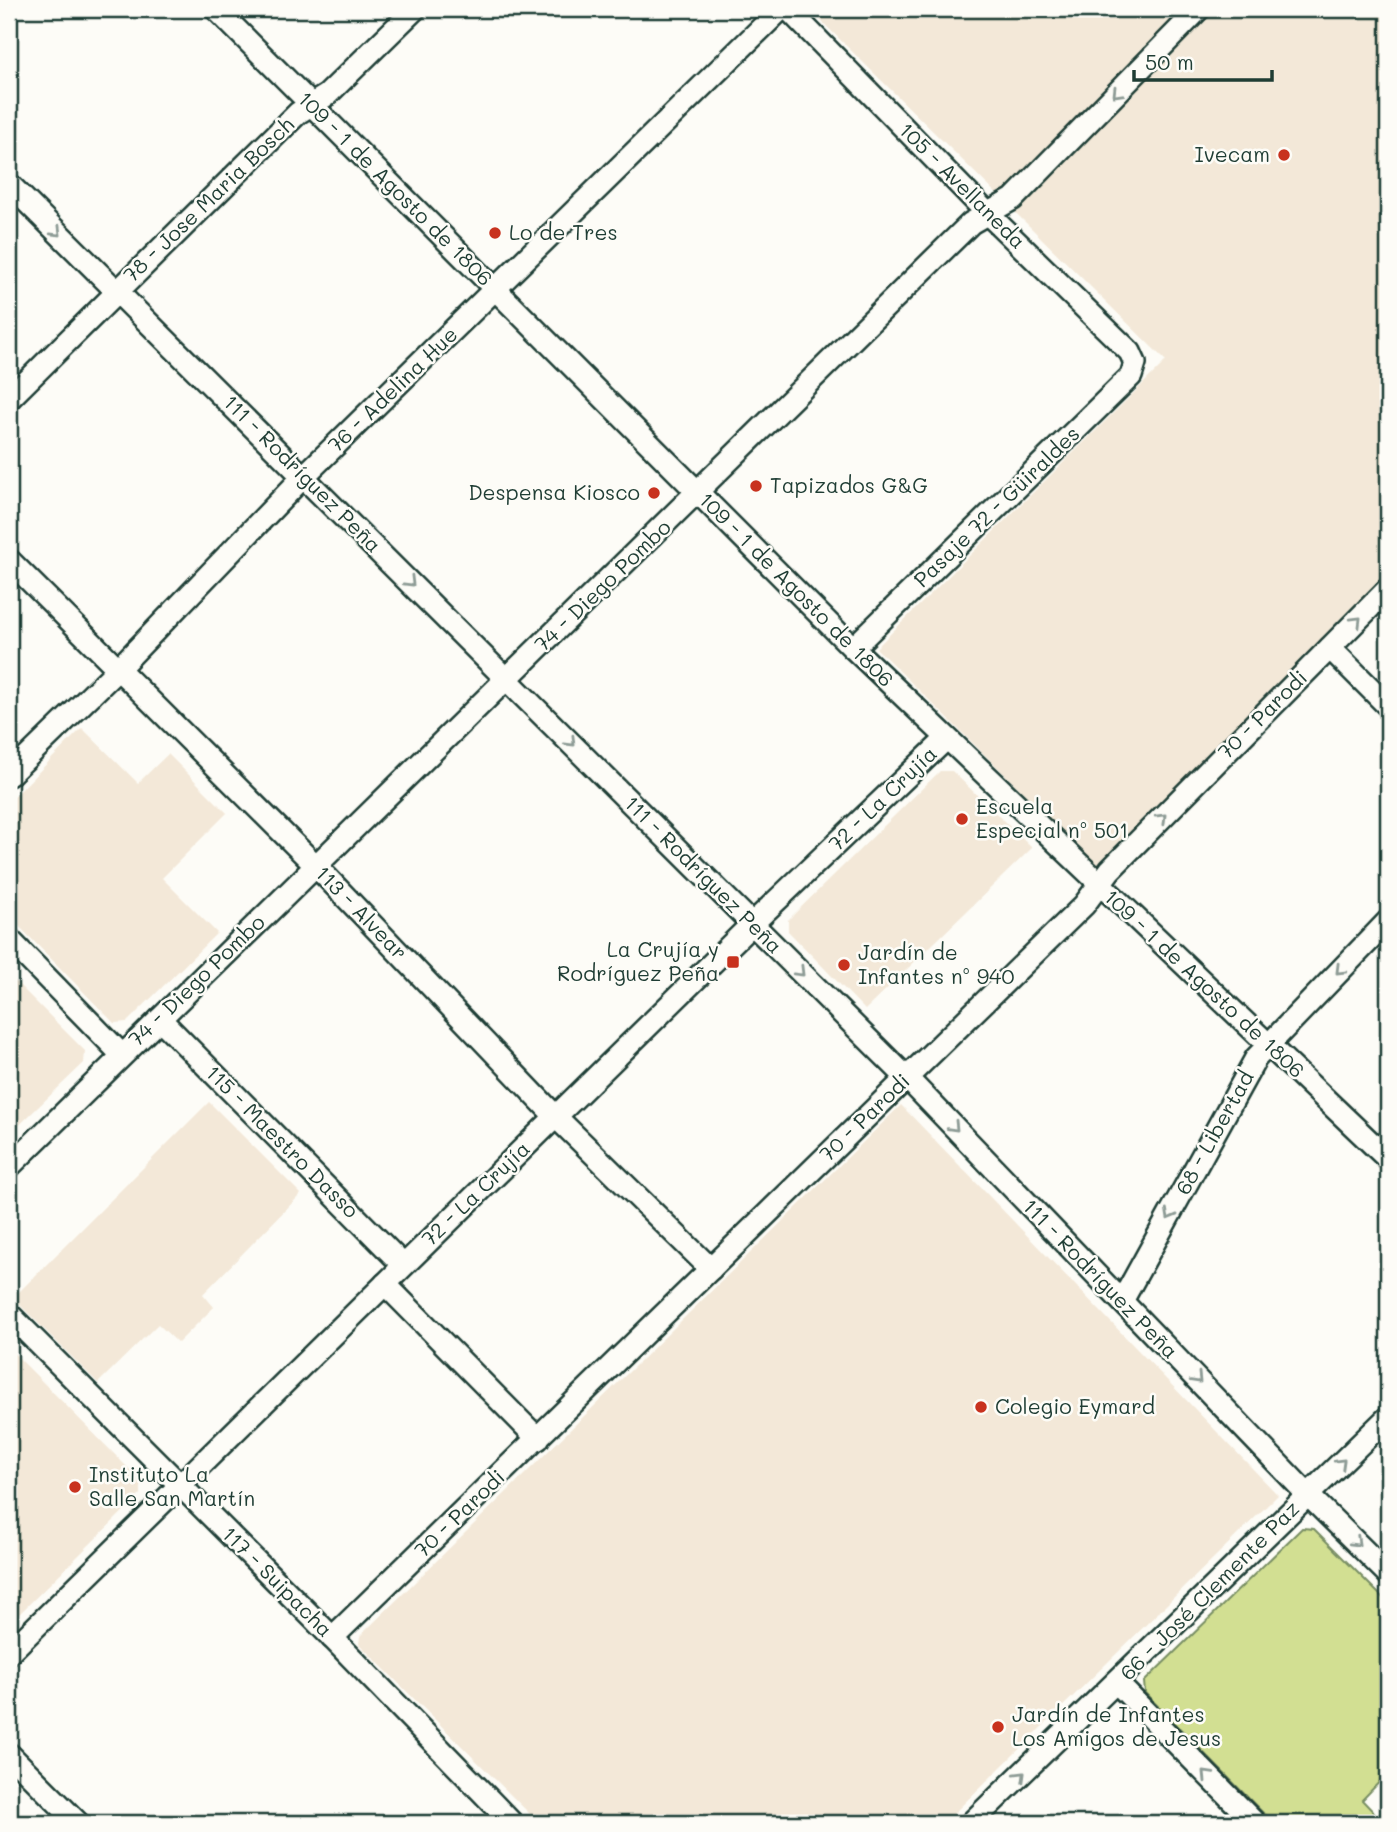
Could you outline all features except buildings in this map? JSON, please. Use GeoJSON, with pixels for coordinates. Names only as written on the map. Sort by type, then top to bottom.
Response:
{"type":"FeatureCollection","features":[{"type":"Feature","properties":{"kind":"street","name":"109 - 1 de Agosto de 1806"},"geometry":{"type":"LineString","coordinates":[[216,9],[853,648],[1099,886],[1269,1043],[1388,1159]]}},
{"type":"Feature","properties":{"kind":"street","name":"78 - Jose Maria Bosch"},"geometry":{"type":"LineString","coordinates":[[9,398],[298,113],[327,95],[415,9]]}},
{"type":"Feature","properties":{"kind":"street","name":"76 - Adelina Hue"},"geometry":{"type":"LineString","coordinates":[[9,775],[118,669],[304,476],[780,9]]}},
{"type":"Feature","properties":{"kind":"street","name":"105 - Avellaneda"},"geometry":{"type":"LineString","coordinates":[[788,9],[989,215],[1130,352],[1135,363]]}},
{"type":"Feature","properties":{"kind":"street","name":"74 - Diego Pombo"},"geometry":{"type":"LineString","coordinates":[[9,1167],[121,1054],[508,679],[971,223],[1013,199],[1199,9]]}},
{"type":"Feature","properties":{"kind":"street","name":"111 - Rodríguez Peña"},"geometry":{"type":"LineString","coordinates":[[9,184],[907,1078],[1308,1495],[1388,1574]]}},
{"type":"Feature","properties":{"kind":"street","name":"Pasaje 72 - Güiraldes"},"geometry":{"type":"LineString","coordinates":[[853,648],[1131,376],[1135,363]]}},
{"type":"Feature","properties":{"kind":"street","name":"113 - Alvear"},"geometry":{"type":"LineString","coordinates":[[9,560],[316,866],[556,1117],[711,1269]]}},
{"type":"Feature","properties":{"kind":"street","name":"70 - Parodi"},"geometry":{"type":"LineString","coordinates":[[332,1638],[1084,905],[1110,870],[1388,589]]}},
{"type":"Feature","properties":{"kind":"street"},"geometry":{"type":"LineString","coordinates":[[1330,648],[1388,706]]}},
{"type":"Feature","properties":{"kind":"street","name":"72 - La Crujía"},"geometry":{"type":"LineString","coordinates":[[9,1653],[752,924],[946,739]]}},
{"type":"Feature","properties":{"kind":"street","name":"68 - Libertad"},"geometry":{"type":"LineString","coordinates":[[1122,1301],[1256,1058],[1388,921]]}},
{"type":"Feature","properties":{"kind":"street"},"geometry":{"type":"LineString","coordinates":[[9,939],[121,1054]]}},
{"type":"Feature","properties":{"kind":"street","name":"115 - Maestro Dasso"},"geometry":{"type":"LineString","coordinates":[[160,1019],[403,1265]]}},
{"type":"Feature","properties":{"kind":"street"},"geometry":{"type":"LineString","coordinates":[[385,1284],[538,1439]]}},
{"type":"Feature","properties":{"kind":"street","name":"117 - Suipacha"},"geometry":{"type":"LineString","coordinates":[[9,1314],[513,1823]]}},
{"type":"Feature","properties":{"kind":"street","name":"66 - José Clemente Paz"},"geometry":{"type":"LineString","coordinates":[[971,1823],[1388,1417]]}},
{"type":"Feature","properties":{"kind":"street"},"geometry":{"type":"LineString","coordinates":[[1117,1683],[1255,1823]]}},
{"type":"Feature","properties":{"kind":"street"},"geometry":{"type":"LineString","coordinates":[[9,1754],[78,1823]]}},
{"type":"Feature","properties":{"kind":"shaded area"},"geometry":{"type":"Polygon","coordinates":[[[809,9],[1388,9],[1388,572],[1098,866],[876,648],[1166,361],[809,9]]]}},
{"type":"Feature","properties":{"kind":"shaded area"},"geometry":{"type":"Polygon","coordinates":[[[82,728],[138,783],[168,754],[227,813],[162,878],[217,933],[127,1022],[114,1023],[9,916],[9,802],[82,728]]]}},
{"type":"Feature","properties":{"kind":"shaded area"},"geometry":{"type":"Polygon","coordinates":[[[940,771],[952,771],[1032,848],[865,1010],[788,931],[788,920],[940,771]]]}},
{"type":"Feature","properties":{"kind":"shaded area"},"geometry":{"type":"Polygon","coordinates":[[[9,975],[85,1051],[84,1063],[9,1135],[9,975]]]}},
{"type":"Feature","properties":{"kind":"shaded area"},"geometry":{"type":"Polygon","coordinates":[[[209,1102],[301,1194],[203,1294],[214,1307],[178,1343],[158,1324],[98,1383],[13,1298],[209,1102]]]}},
{"type":"Feature","properties":{"kind":"shaded area","name":"Colegio Eymard"},"geometry":{"type":"Polygon","coordinates":[[[901,1105],[1278,1495],[944,1823],[539,1823],[359,1644],[360,1636],[901,1105]]]}},
{"type":"Feature","properties":{"kind":"shaded area","name":"Instituto La Salle San Martín"},"geometry":{"type":"Polygon","coordinates":[[[9,1348],[141,1481],[141,1494],[9,1624],[9,1348]]]}},
{"type":"Feature","properties":{"kind":"green space"},"geometry":{"type":"Polygon","coordinates":[[[1302,1528],[1314,1529],[1388,1603],[1388,1773],[1362,1800],[1384,1823],[1273,1823],[1145,1693],[1144,1682],[1302,1528]]]}},
{"type":"Feature","properties":{"kind":"place","name":"Ivecam"},"geometry":{"type":"Point","coordinates":[1284,155]}},
{"type":"Feature","properties":{"kind":"place","name":"Lo de Tres"},"geometry":{"type":"Point","coordinates":[495,233]}},
{"type":"Feature","properties":{"kind":"place","name":"Tapizados G&G"},"geometry":{"type":"Point","coordinates":[756,486]}},
{"type":"Feature","properties":{"kind":"place","name":"Despensa Kiosco"},"geometry":{"type":"Point","coordinates":[654,493]}},
{"type":"Feature","properties":{"kind":"place","name":"Escuela Especial nº 501"},"geometry":{"type":"Point","coordinates":[962,819]}},
{"type":"Feature","properties":{"kind":"place","name":"La Crujía y Rodríguez Peña"},"geometry":{"type":"Point","coordinates":[733,962]}},
{"type":"Feature","properties":{"kind":"place","name":"Jardín de Infantes nº 940"},"geometry":{"type":"Point","coordinates":[844,965]}},
{"type":"Feature","properties":{"kind":"place","name":"Colegio Eymard"},"geometry":{"type":"Point","coordinates":[981,1407]}},
{"type":"Feature","properties":{"kind":"place","name":"Instituto La Salle San Martín"},"geometry":{"type":"Point","coordinates":[75,1487]}},
{"type":"Feature","properties":{"kind":"place","name":"Jardín de Infantes Los Amigos de Jesus"},"geometry":{"type":"Point","coordinates":[998,1727]}}]}
